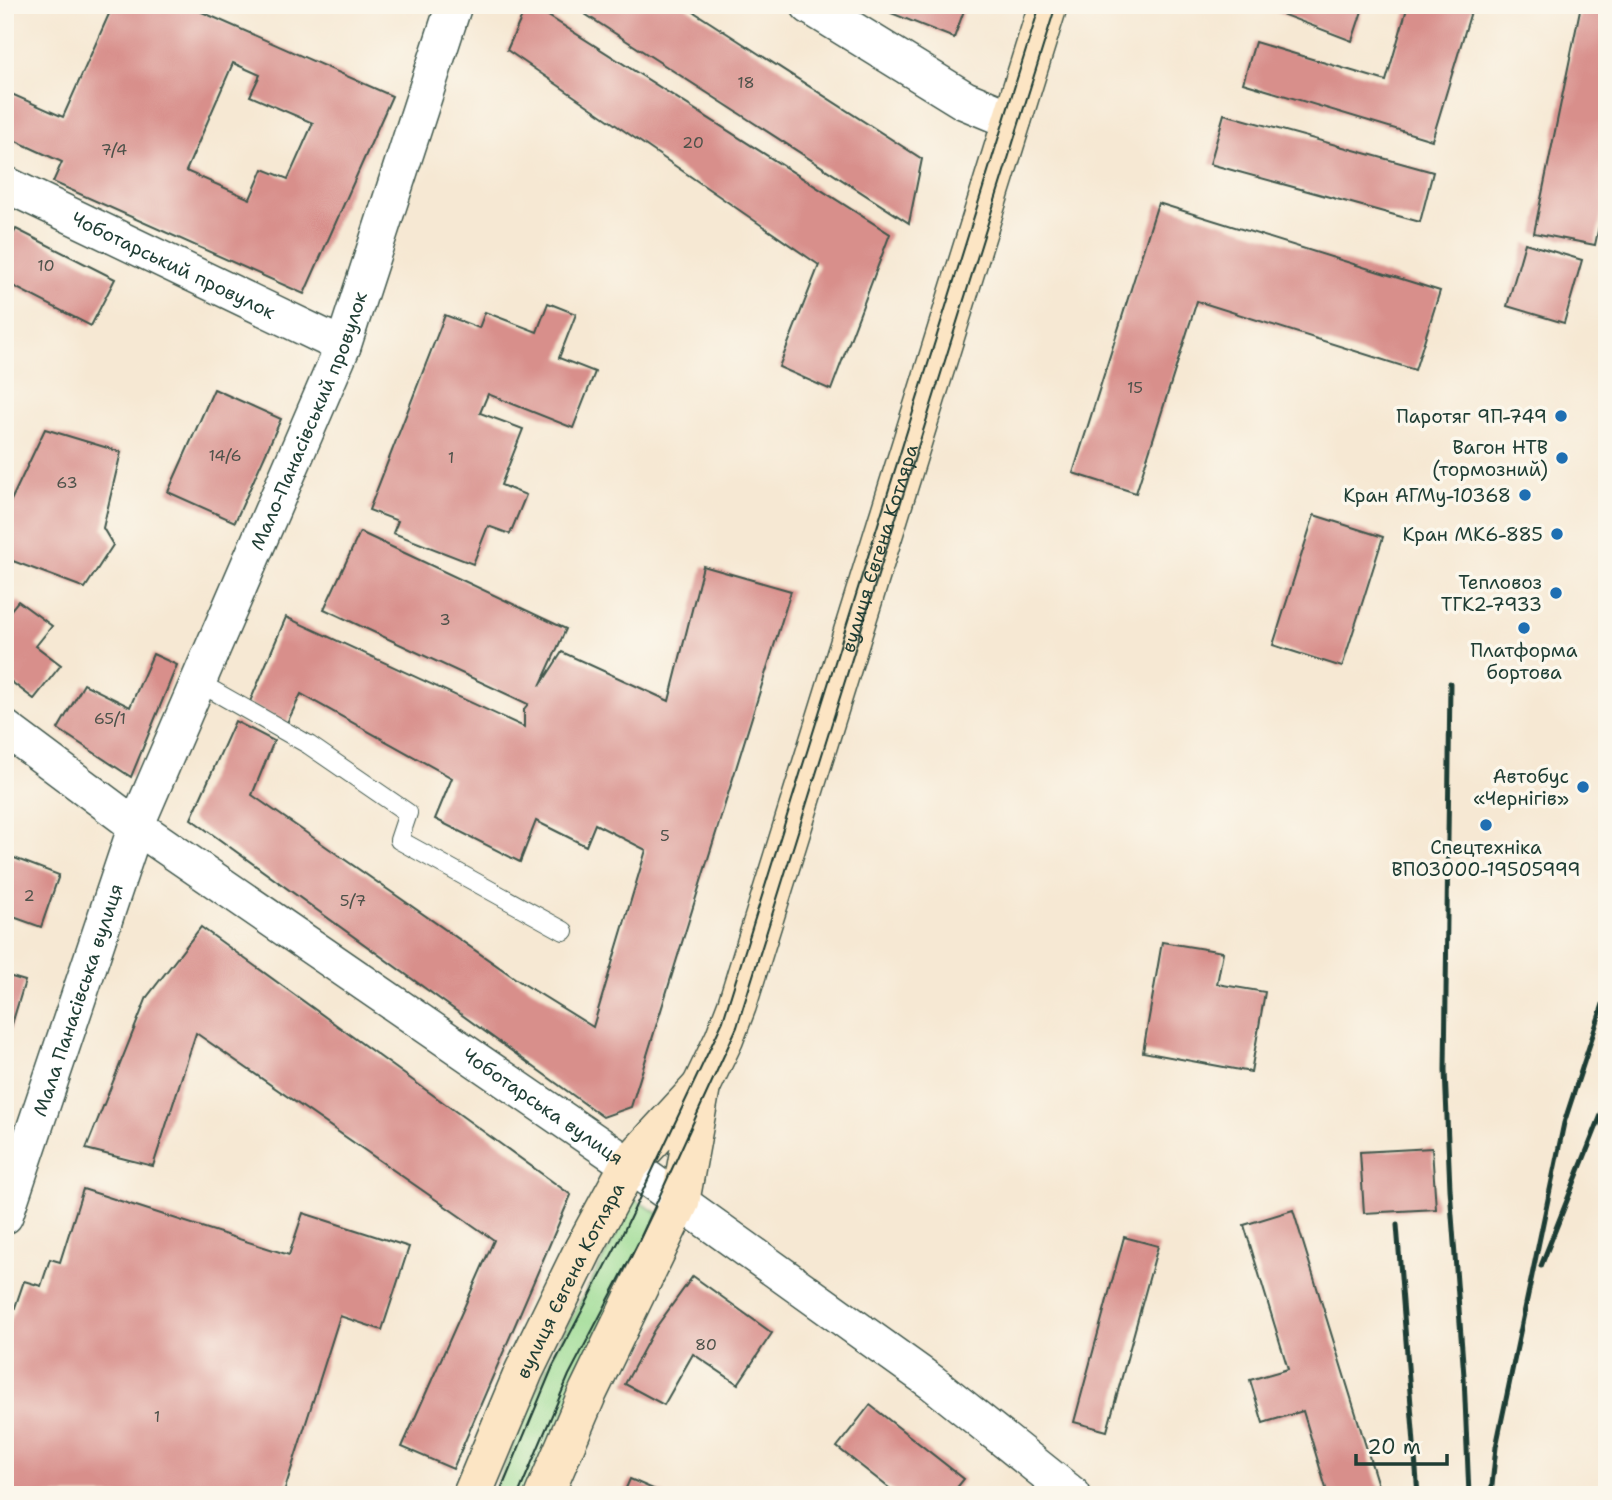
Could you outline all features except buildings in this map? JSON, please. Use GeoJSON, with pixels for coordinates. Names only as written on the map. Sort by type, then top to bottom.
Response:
{"type":"FeatureCollection","features":[{"type":"Feature","properties":{"kind":"main road","name":"вулиця Євгена Котляра"},"geometry":{"type":"LineString","coordinates":[[544,1495],[588,1392],[680,1202],[701,1087],[737,1005],[1048,5]]}},
{"type":"Feature","properties":{"kind":"main road","name":"вулиця Євгена Котляра"},"geometry":{"type":"LineString","coordinates":[[472,1495],[524,1371],[583,1250],[629,1165],[701,1087]]}},
{"type":"Feature","properties":{"kind":"street","name":"Мало-Панасівський провулок"},"geometry":{"type":"LineString","coordinates":[[136,826],[344,345],[454,5]]}},
{"type":"Feature","properties":{"kind":"street"},"geometry":{"type":"LineString","coordinates":[[810,5],[964,100],[1012,120]]}},
{"type":"Feature","properties":{"kind":"street","name":"Чоботарський провулок"},"geometry":{"type":"LineString","coordinates":[[5,184],[344,345]]}},
{"type":"Feature","properties":{"kind":"street","name":"Чоботарська вулиця"},"geometry":{"type":"LineString","coordinates":[[5,728],[136,826],[629,1165],[933,1383],[1073,1495]]}},
{"type":"Feature","properties":{"kind":"street","name":"Мала Панасівська вулиця"},"geometry":{"type":"LineString","coordinates":[[5,1216],[136,826]]}},
{"type":"Feature","properties":{"kind":"lane"},"geometry":{"type":"LineString","coordinates":[[198,682],[309,745],[408,813],[399,840],[564,931]]}},
{"type":"Feature","properties":{"kind":"green space"},"geometry":{"type":"Polygon","coordinates":[[[632,1198],[659,1214],[526,1495],[492,1495],[552,1355],[616,1235],[632,1198]]]}},
{"type":"Feature","properties":{"kind":"tram line"},"geometry":{"type":"LineString","coordinates":[[499,1495],[553,1366],[621,1237],[723,1021],[1040,5]]}},
{"type":"Feature","properties":{"kind":"tram line"},"geometry":{"type":"LineString","coordinates":[[518,1495],[569,1375],[638,1243],[737,1027],[1056,5]]}},
{"type":"Feature","properties":{"kind":"railway"},"geometry":{"type":"LineString","coordinates":[[1450,683],[1445,1070],[1469,1495]]}},
{"type":"Feature","properties":{"kind":"railway"},"geometry":{"type":"LineString","coordinates":[[1491,1495],[1496,1447],[1564,1123],[1607,992]]}},
{"type":"Feature","properties":{"kind":"railway"},"geometry":{"type":"LineString","coordinates":[[1541,1266],[1607,1100]]}},
{"type":"Feature","properties":{"kind":"railway"},"geometry":{"type":"LineString","coordinates":[[1397,1225],[1418,1495]]}},
{"type":"Feature","properties":{"kind":"place","name":"Паротяг 9П-749"},"geometry":{"type":"Point","coordinates":[1561,416]}},
{"type":"Feature","properties":{"kind":"place","name":"Вагон НТВ (тормозний)"},"geometry":{"type":"Point","coordinates":[1562,458]}},
{"type":"Feature","properties":{"kind":"place","name":"Кран АГМу-10368"},"geometry":{"type":"Point","coordinates":[1525,495]}},
{"type":"Feature","properties":{"kind":"place","name":"Кран МК6-885"},"geometry":{"type":"Point","coordinates":[1557,534]}},
{"type":"Feature","properties":{"kind":"place","name":"Тепловоз ТГК2-7933"},"geometry":{"type":"Point","coordinates":[1556,593]}},
{"type":"Feature","properties":{"kind":"place","name":"Платформа бортова"},"geometry":{"type":"Point","coordinates":[1524,628]}},
{"type":"Feature","properties":{"kind":"place","name":"Автобус «Чернігів»"},"geometry":{"type":"Point","coordinates":[1583,787]}},
{"type":"Feature","properties":{"kind":"place","name":"Спецтехніка ВПО3000-19505999"},"geometry":{"type":"Point","coordinates":[1486,825]}}]}
